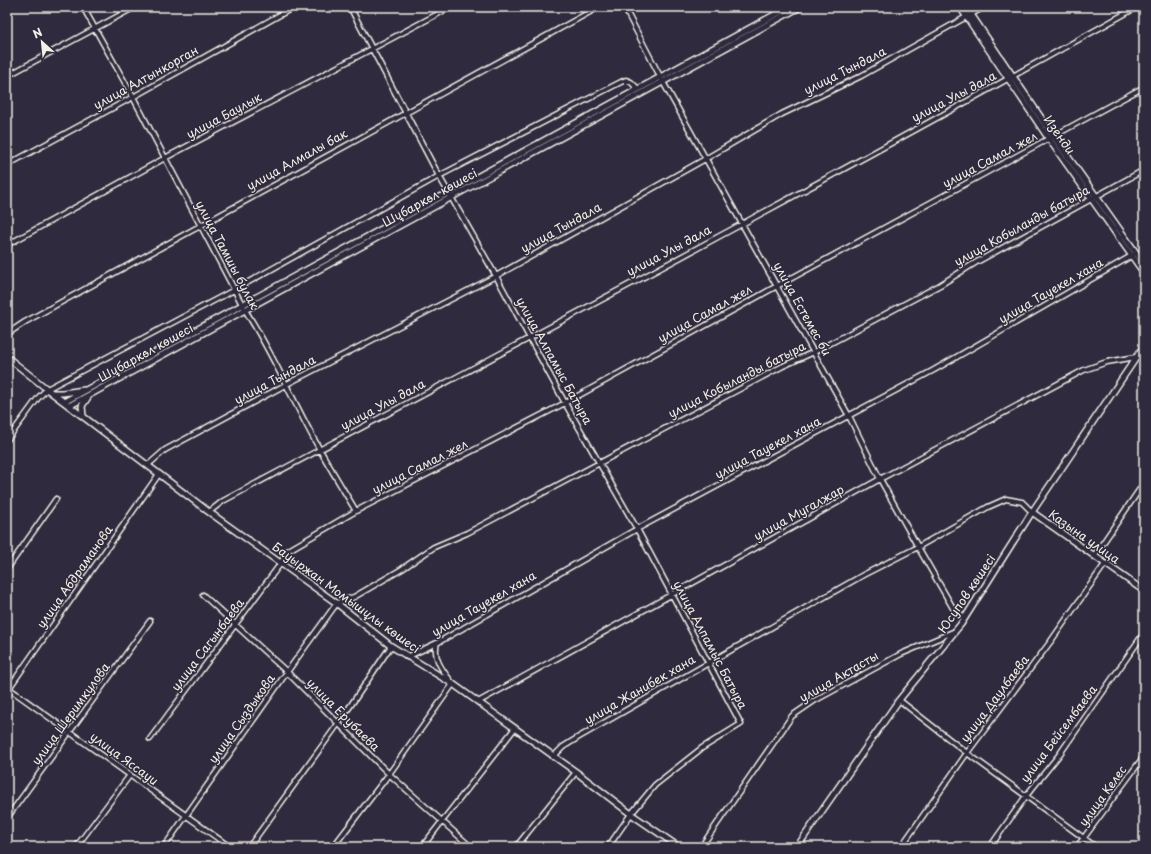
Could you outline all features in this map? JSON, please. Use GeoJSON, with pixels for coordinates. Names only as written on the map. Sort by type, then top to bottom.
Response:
{"type":"FeatureCollection","features":[{"type":"Feature","properties":{"kind":"street","name":"улица Тамшы булак"},"geometry":{"type":"LineString","coordinates":[[83,7],[133,97],[243,308],[287,384],[320,450],[356,511]]}},
{"type":"Feature","properties":{"kind":"street"},"geometry":{"type":"LineString","coordinates":[[7,76],[135,7]]}},
{"type":"Feature","properties":{"kind":"street","name":"улица Алтынкорган"},"geometry":{"type":"LineString","coordinates":[[7,165],[294,7]]}},
{"type":"Feature","properties":{"kind":"street","name":"улица Алпамыс Батыра"},"geometry":{"type":"LineString","coordinates":[[350,7],[439,176],[496,276],[564,403],[637,529],[741,724],[702,748],[656,785],[631,814]]}},
{"type":"Feature","properties":{"kind":"street","name":"улица Баулык"},"geometry":{"type":"LineString","coordinates":[[7,244],[165,158],[451,7]]}},
{"type":"Feature","properties":{"kind":"street","name":"улица Алмалы бак"},"geometry":{"type":"LineString","coordinates":[[7,334],[25,322],[599,7]]}},
{"type":"Feature","properties":{"kind":"street","name":"улица Естемес би"},"geometry":{"type":"LineString","coordinates":[[624,7],[662,79],[849,416],[880,479],[953,608],[965,618]]}},
{"type":"Feature","properties":{"kind":"street","name":"Шұбаркөл көшесі"},"geometry":{"type":"LineString","coordinates":[[64,402],[452,198],[788,7]]}},
{"type":"Feature","properties":{"kind":"street","name":"Шұбаркөл көшесі"},"geometry":{"type":"LineString","coordinates":[[69,406],[448,192],[638,89],[662,79],[800,7]]}},
{"type":"Feature","properties":{"kind":"street","name":"Изенди"},"geometry":{"type":"LineString","coordinates":[[960,7],[969,16],[1051,138],[1134,254],[1144,273]]}},
{"type":"Feature","properties":{"kind":"street","name":"Изенди"},"geometry":{"type":"LineString","coordinates":[[966,7],[969,16]]}},
{"type":"Feature","properties":{"kind":"street","name":"улица Тындала"},"geometry":{"type":"LineString","coordinates":[[148,465],[165,450],[287,384],[496,276],[707,158],[782,114],[861,76],[984,7]]}},
{"type":"Feature","properties":{"kind":"street","name":"улица Улы дала"},"geometry":{"type":"LineString","coordinates":[[209,512],[223,501],[743,223],[1010,78],[1137,7]]}},
{"type":"Feature","properties":{"kind":"street","name":"Шұбаркөл көшесі"},"geometry":{"type":"LineString","coordinates":[[47,389],[234,290],[439,176],[626,80],[631,82],[638,89]]}},
{"type":"Feature","properties":{"kind":"street","name":"улица Самал жел"},"geometry":{"type":"LineString","coordinates":[[281,563],[287,551],[356,511],[564,403],[1144,87]]}},
{"type":"Feature","properties":{"kind":"street","name":"улица Кобыланды батыра"},"geometry":{"type":"LineString","coordinates":[[337,603],[354,597],[402,569],[434,547],[467,533],[940,285],[975,263],[1144,170]]}},
{"type":"Feature","properties":{"kind":"street","name":"Изенди"},"geometry":{"type":"LineString","coordinates":[[1134,254],[1144,264]]}},
{"type":"Feature","properties":{"kind":"street","name":"улица Тауекел хана"},"geometry":{"type":"LineString","coordinates":[[407,657],[437,643],[637,529],[934,370],[1134,254]]}},
{"type":"Feature","properties":{"kind":"street","name":"Юсупов көшесі"},"geometry":{"type":"LineString","coordinates":[[797,847],[899,700],[965,618],[1032,512],[1144,346]]}},
{"type":"Feature","properties":{"kind":"street","name":"Бауыржан Момышұлы көшесі"},"geometry":{"type":"LineString","coordinates":[[7,357],[209,512],[337,603],[391,646],[453,684],[576,772],[631,814],[679,847]]}},
{"type":"Feature","properties":{"kind":"street","name":"улица Мугалжар"},"geometry":{"type":"LineString","coordinates":[[478,702],[880,479],[1084,370],[1106,362],[1136,357]]}},
{"type":"Feature","properties":{"kind":"street"},"geometry":{"type":"LineString","coordinates":[[52,393],[67,393],[92,387]]}},
{"type":"Feature","properties":{"kind":"street"},"geometry":{"type":"LineString","coordinates":[[7,440],[38,398],[47,389]]}},
{"type":"Feature","properties":{"kind":"street"},"geometry":{"type":"LineString","coordinates":[[83,416],[82,406],[90,394]]}},
{"type":"Feature","properties":{"kind":"street","name":"улица Абдраманова"},"geometry":{"type":"LineString","coordinates":[[8,689],[159,474]]}},
{"type":"Feature","properties":{"kind":"street"},"geometry":{"type":"LineString","coordinates":[[1094,556],[1144,483]]}},
{"type":"Feature","properties":{"kind":"street"},"geometry":{"type":"LineString","coordinates":[[7,569],[56,498]]}},
{"type":"Feature","properties":{"kind":"street","name":"улица Жанибек хана"},"geometry":{"type":"LineString","coordinates":[[553,757],[563,747],[579,737],[708,662],[988,507],[1006,499],[1022,502],[1032,512]]}},
{"type":"Feature","properties":{"kind":"street","name":"Казына улица"},"geometry":{"type":"LineString","coordinates":[[1032,512],[1144,591]]}},
{"type":"Feature","properties":{"kind":"street","name":"улица Сагынбаева"},"geometry":{"type":"LineString","coordinates":[[150,739],[281,563]]}},
{"type":"Feature","properties":{"kind":"street","name":"улица Даулбаева"},"geometry":{"type":"LineString","coordinates":[[901,847],[967,753],[1051,641],[1105,564]]}},
{"type":"Feature","properties":{"kind":"street","name":"улица Ерубаева"},"geometry":{"type":"LineString","coordinates":[[203,595],[287,672],[389,774],[471,847]]}},
{"type":"Feature","properties":{"kind":"street","name":"улица Сыздыкова"},"geometry":{"type":"LineString","coordinates":[[164,847],[337,603]]}},
{"type":"Feature","properties":{"kind":"street","name":"улица Шеримкулова"},"geometry":{"type":"LineString","coordinates":[[7,818],[150,621]]}},
{"type":"Feature","properties":{"kind":"street","name":"улица Актасты"},"geometry":{"type":"LineString","coordinates":[[701,847],[792,716],[814,701],[901,654],[955,632]]}},
{"type":"Feature","properties":{"kind":"street","name":"улица Бейсембаева"},"geometry":{"type":"LineString","coordinates":[[990,847],[1026,796],[1059,755],[1144,633]]}},
{"type":"Feature","properties":{"kind":"street"},"geometry":{"type":"LineString","coordinates":[[333,847],[389,774],[453,684],[437,660],[435,650],[437,643]]}},
{"type":"Feature","properties":{"kind":"street"},"geometry":{"type":"LineString","coordinates":[[249,847],[338,724],[391,646]]}},
{"type":"Feature","properties":{"kind":"street","name":"улица Яссауи"},"geometry":{"type":"LineString","coordinates":[[8,689],[230,847]]}},
{"type":"Feature","properties":{"kind":"street"},"geometry":{"type":"LineString","coordinates":[[899,700],[967,753],[1096,847]]}},
{"type":"Feature","properties":{"kind":"street"},"geometry":{"type":"LineString","coordinates":[[422,847],[515,728]]}},
{"type":"Feature","properties":{"kind":"street","name":"улица Келес"},"geometry":{"type":"LineString","coordinates":[[1077,847],[1144,756]]}},
{"type":"Feature","properties":{"kind":"street"},"geometry":{"type":"LineString","coordinates":[[516,847],[576,772]]}},
{"type":"Feature","properties":{"kind":"street"},"geometry":{"type":"LineString","coordinates":[[76,847],[130,775]]}},
{"type":"Feature","properties":{"kind":"street"},"geometry":{"type":"LineString","coordinates":[[608,847],[631,814]]}}]}
